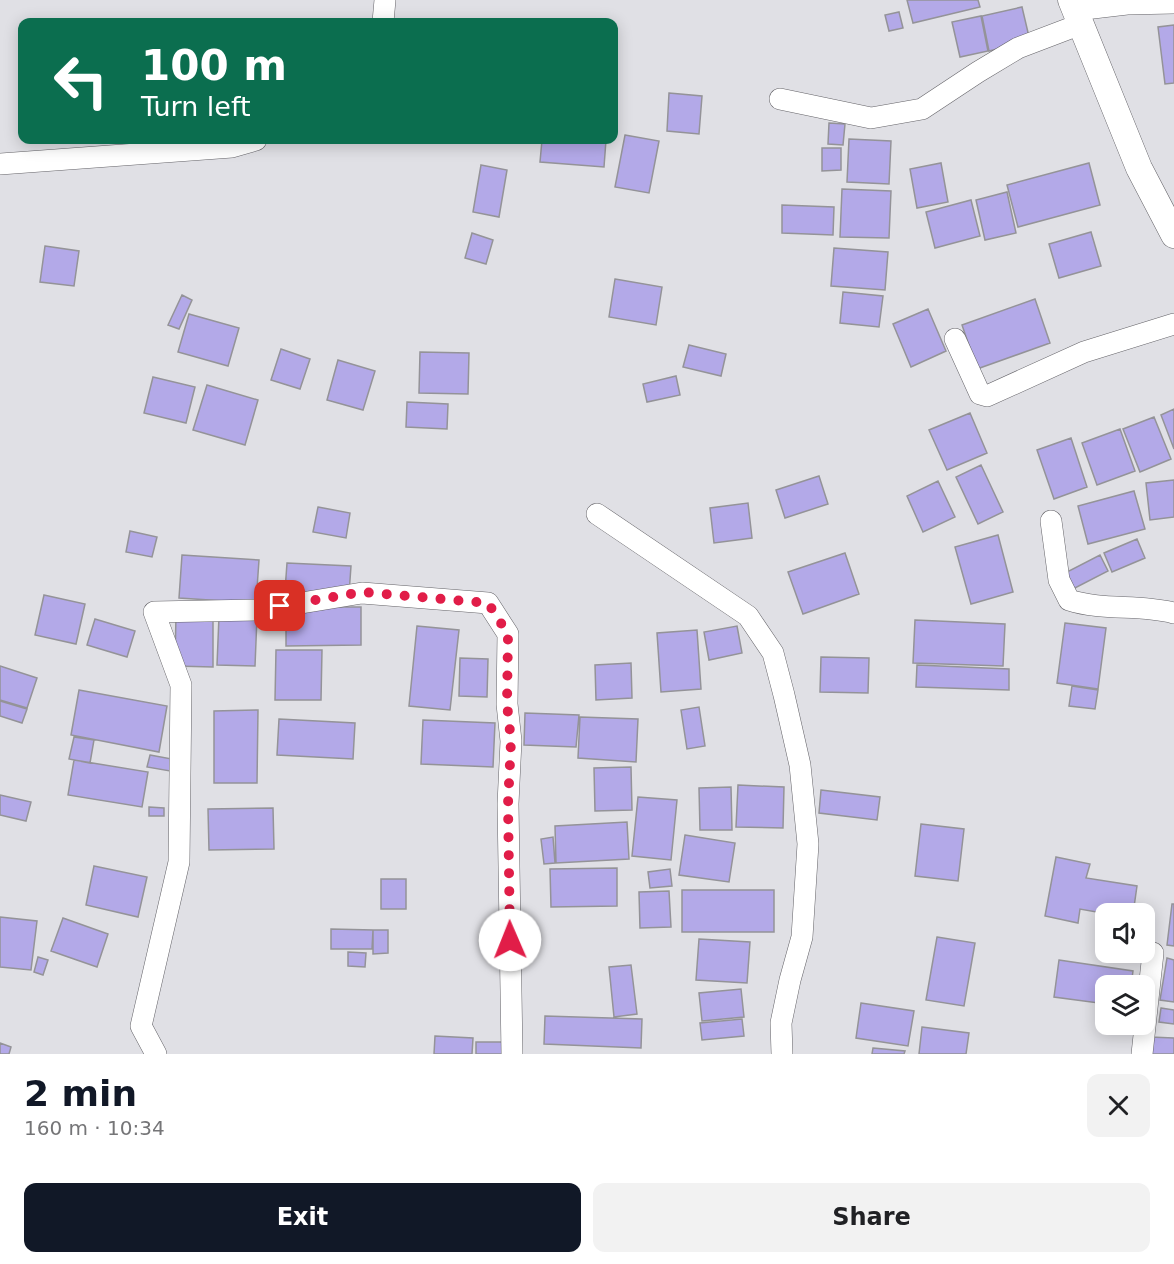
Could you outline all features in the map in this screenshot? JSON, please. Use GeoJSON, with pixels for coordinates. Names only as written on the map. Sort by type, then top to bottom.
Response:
{"type":"FeatureCollection","features":[{"type":"Feature","properties":{"kind":"street"},"geometry":{"type":"LineString","coordinates":[[383,18],[385,0]]}},
{"type":"Feature","properties":{"kind":"street"},"geometry":{"type":"LineString","coordinates":[[780,99],[871,118],[922,109],[1076,11],[1127,4],[1174,3]]}},
{"type":"Feature","properties":{"kind":"street"},"geometry":{"type":"LineString","coordinates":[[1076,11],[1139,168],[1174,235]]}},
{"type":"Feature","properties":{"kind":"street"},"geometry":{"type":"LineString","coordinates":[[0,164],[232,147],[242,144]]}},
{"type":"Feature","properties":{"kind":"street"},"geometry":{"type":"LineString","coordinates":[[955,339],[980,394],[987,396],[1084,352],[1174,324]]}},
{"type":"Feature","properties":{"kind":"street"},"geometry":{"type":"LineString","coordinates":[[597,514],[748,616],[773,653],[800,765],[808,844],[802,937],[781,1023],[782,1054]]}},
{"type":"Feature","properties":{"kind":"street"},"geometry":{"type":"LineString","coordinates":[[1051,521],[1059,580],[1070,600],[1084,605],[1157,609],[1174,613]]}},
{"type":"Feature","properties":{"kind":"street"},"geometry":{"type":"LineString","coordinates":[[156,1054],[141,1026],[179,862],[181,684],[154,612],[259,610],[362,592],[488,603],[508,634],[507,704],[511,741],[508,804],[512,1054]]}},
{"type":"Feature","properties":{"kind":"street"},"geometry":{"type":"LineString","coordinates":[[1142,1054],[1151,963]]}},
{"type":"Feature","properties":{"kind":"building"},"geometry":{"type":"Polygon","coordinates":[[[907,0],[978,0],[980,7],[913,23],[907,0]]]}},
{"type":"Feature","properties":{"kind":"building"},"geometry":{"type":"Polygon","coordinates":[[[1022,7],[1030,41],[989,51],[982,16],[1022,7]]]}},
{"type":"Feature","properties":{"kind":"building"},"geometry":{"type":"Polygon","coordinates":[[[899,12],[903,28],[889,31],[885,15],[899,12]]]}},
{"type":"Feature","properties":{"kind":"building"},"geometry":{"type":"Polygon","coordinates":[[[981,16],[988,51],[960,57],[952,22],[981,16]]]}},
{"type":"Feature","properties":{"kind":"building"},"geometry":{"type":"Polygon","coordinates":[[[1174,25],[1174,83],[1165,84],[1158,27],[1174,25]]]}},
{"type":"Feature","properties":{"kind":"building"},"geometry":{"type":"Polygon","coordinates":[[[669,93],[702,96],[699,134],[667,131],[669,93]]]}},
{"type":"Feature","properties":{"kind":"building"},"geometry":{"type":"Polygon","coordinates":[[[829,123],[845,124],[843,145],[828,144],[829,123]]]}},
{"type":"Feature","properties":{"kind":"building"},"geometry":{"type":"Polygon","coordinates":[[[625,135],[659,141],[649,193],[615,187],[625,135]]]}},
{"type":"Feature","properties":{"kind":"building"},"geometry":{"type":"Polygon","coordinates":[[[849,139],[891,141],[889,184],[847,182],[849,139]]]}},
{"type":"Feature","properties":{"kind":"building"},"geometry":{"type":"Polygon","coordinates":[[[542,144],[606,144],[604,167],[540,162],[542,144]]]}},
{"type":"Feature","properties":{"kind":"building"},"geometry":{"type":"Polygon","coordinates":[[[822,148],[841,148],[841,170],[822,171],[822,148]]]}},
{"type":"Feature","properties":{"kind":"building"},"geometry":{"type":"Polygon","coordinates":[[[941,163],[948,202],[917,208],[910,169],[941,163]]]}},
{"type":"Feature","properties":{"kind":"building"},"geometry":{"type":"Polygon","coordinates":[[[1089,163],[1100,205],[1018,227],[1007,185],[1089,163]]]}},
{"type":"Feature","properties":{"kind":"building"},"geometry":{"type":"Polygon","coordinates":[[[481,165],[507,170],[499,217],[473,212],[481,165]]]}},
{"type":"Feature","properties":{"kind":"building"},"geometry":{"type":"Polygon","coordinates":[[[842,189],[891,191],[889,238],[840,237],[842,189]]]}},
{"type":"Feature","properties":{"kind":"building"},"geometry":{"type":"Polygon","coordinates":[[[1007,192],[1016,233],[985,240],[976,200],[1007,192]]]}},
{"type":"Feature","properties":{"kind":"building"},"geometry":{"type":"Polygon","coordinates":[[[971,200],[980,236],[935,248],[926,212],[971,200]]]}},
{"type":"Feature","properties":{"kind":"building"},"geometry":{"type":"Polygon","coordinates":[[[782,205],[834,207],[833,235],[782,233],[782,205]]]}},
{"type":"Feature","properties":{"kind":"building"},"geometry":{"type":"Polygon","coordinates":[[[1091,232],[1101,266],[1059,278],[1049,244],[1091,232]]]}},
{"type":"Feature","properties":{"kind":"building"},"geometry":{"type":"Polygon","coordinates":[[[472,233],[493,240],[486,264],[465,258],[472,233]]]}},
{"type":"Feature","properties":{"kind":"building"},"geometry":{"type":"Polygon","coordinates":[[[45,246],[79,251],[74,286],[40,282],[45,246]]]}},
{"type":"Feature","properties":{"kind":"building"},"geometry":{"type":"Polygon","coordinates":[[[834,248],[888,252],[885,290],[831,286],[834,248]]]}},
{"type":"Feature","properties":{"kind":"building"},"geometry":{"type":"Polygon","coordinates":[[[615,279],[662,287],[656,325],[609,317],[615,279]]]}},
{"type":"Feature","properties":{"kind":"building"},"geometry":{"type":"Polygon","coordinates":[[[843,292],[883,296],[879,327],[840,323],[843,292]]]}},
{"type":"Feature","properties":{"kind":"building"},"geometry":{"type":"Polygon","coordinates":[[[182,295],[192,300],[179,329],[168,325],[182,295]]]}},
{"type":"Feature","properties":{"kind":"building"},"geometry":{"type":"Polygon","coordinates":[[[1035,299],[1050,343],[977,369],[962,325],[1035,299]]]}},
{"type":"Feature","properties":{"kind":"building"},"geometry":{"type":"Polygon","coordinates":[[[928,309],[946,351],[911,367],[893,324],[928,309]]]}},
{"type":"Feature","properties":{"kind":"building"},"geometry":{"type":"Polygon","coordinates":[[[189,314],[239,328],[228,366],[178,352],[189,314]]]}},
{"type":"Feature","properties":{"kind":"building"},"geometry":{"type":"Polygon","coordinates":[[[689,345],[726,354],[721,376],[683,367],[689,345]]]}},
{"type":"Feature","properties":{"kind":"building"},"geometry":{"type":"Polygon","coordinates":[[[281,349],[310,359],[300,389],[271,380],[281,349]]]}},
{"type":"Feature","properties":{"kind":"building"},"geometry":{"type":"Polygon","coordinates":[[[420,352],[469,353],[468,394],[419,393],[420,352]]]}},
{"type":"Feature","properties":{"kind":"building"},"geometry":{"type":"Polygon","coordinates":[[[338,360],[375,371],[363,410],[327,400],[338,360]]]}},
{"type":"Feature","properties":{"kind":"building"},"geometry":{"type":"Polygon","coordinates":[[[676,376],[680,395],[647,402],[643,384],[676,376]]]}},
{"type":"Feature","properties":{"kind":"building"},"geometry":{"type":"Polygon","coordinates":[[[153,377],[195,387],[186,423],[144,413],[153,377]]]}},
{"type":"Feature","properties":{"kind":"building"},"geometry":{"type":"Polygon","coordinates":[[[207,385],[258,400],[245,445],[193,430],[207,385]]]}},
{"type":"Feature","properties":{"kind":"building"},"geometry":{"type":"Polygon","coordinates":[[[407,402],[448,404],[447,429],[406,427],[407,402]]]}},
{"type":"Feature","properties":{"kind":"building"},"geometry":{"type":"Polygon","coordinates":[[[1174,409],[1174,449],[1161,415],[1174,409]]]}},
{"type":"Feature","properties":{"kind":"building"},"geometry":{"type":"Polygon","coordinates":[[[970,413],[987,453],[947,470],[929,430],[970,413]]]}},
{"type":"Feature","properties":{"kind":"building"},"geometry":{"type":"Polygon","coordinates":[[[1154,417],[1171,459],[1140,472],[1123,429],[1154,417]]]}},
{"type":"Feature","properties":{"kind":"building"},"geometry":{"type":"Polygon","coordinates":[[[1120,429],[1135,471],[1097,485],[1082,443],[1120,429]]]}},
{"type":"Feature","properties":{"kind":"building"},"geometry":{"type":"Polygon","coordinates":[[[1071,438],[1087,487],[1054,499],[1037,450],[1071,438]]]}},
{"type":"Feature","properties":{"kind":"building"},"geometry":{"type":"Polygon","coordinates":[[[981,465],[1003,512],[978,524],[956,477],[981,465]]]}},
{"type":"Feature","properties":{"kind":"building"},"geometry":{"type":"Polygon","coordinates":[[[819,476],[828,504],[785,518],[776,490],[819,476]]]}},
{"type":"Feature","properties":{"kind":"building"},"geometry":{"type":"Polygon","coordinates":[[[1174,480],[1174,517],[1150,520],[1146,483],[1174,480]]]}},
{"type":"Feature","properties":{"kind":"building"},"geometry":{"type":"Polygon","coordinates":[[[938,481],[955,517],[923,532],[907,496],[938,481]]]}},
{"type":"Feature","properties":{"kind":"building"},"geometry":{"type":"Polygon","coordinates":[[[1134,491],[1145,529],[1088,544],[1078,506],[1134,491]]]}},
{"type":"Feature","properties":{"kind":"building"},"geometry":{"type":"Polygon","coordinates":[[[748,503],[752,538],[714,543],[710,508],[748,503]]]}},
{"type":"Feature","properties":{"kind":"building"},"geometry":{"type":"Polygon","coordinates":[[[318,507],[350,513],[346,538],[313,532],[318,507]]]}},
{"type":"Feature","properties":{"kind":"building"},"geometry":{"type":"Polygon","coordinates":[[[130,531],[157,537],[152,557],[126,552],[130,531]]]}},
{"type":"Feature","properties":{"kind":"building"},"geometry":{"type":"Polygon","coordinates":[[[998,535],[1013,592],[971,604],[955,547],[998,535]]]}},
{"type":"Feature","properties":{"kind":"building"},"geometry":{"type":"Polygon","coordinates":[[[1137,539],[1145,558],[1112,572],[1104,553],[1137,539]]]}},
{"type":"Feature","properties":{"kind":"building"},"geometry":{"type":"Polygon","coordinates":[[[845,553],[859,594],[803,614],[788,572],[845,553]]]}},
{"type":"Feature","properties":{"kind":"building"},"geometry":{"type":"Polygon","coordinates":[[[182,555],[259,560],[256,603],[179,598],[182,555]]]}},
{"type":"Feature","properties":{"kind":"building"},"geometry":{"type":"Polygon","coordinates":[[[1100,555],[1108,571],[1073,589],[1065,573],[1100,555]]]}},
{"type":"Feature","properties":{"kind":"building"},"geometry":{"type":"Polygon","coordinates":[[[287,563],[351,566],[349,594],[285,591],[287,563]]]}},
{"type":"Feature","properties":{"kind":"building"},"geometry":{"type":"Polygon","coordinates":[[[44,595],[85,604],[76,644],[35,635],[44,595]]]}},
{"type":"Feature","properties":{"kind":"building"},"geometry":{"type":"Polygon","coordinates":[[[286,607],[361,607],[361,645],[286,646],[286,607]]]}},
{"type":"Feature","properties":{"kind":"building"},"geometry":{"type":"Polygon","coordinates":[[[176,614],[213,615],[213,667],[175,666],[176,614]]]}},
{"type":"Feature","properties":{"kind":"building"},"geometry":{"type":"Polygon","coordinates":[[[219,616],[257,617],[255,666],[217,665],[219,616]]]}},
{"type":"Feature","properties":{"kind":"building"},"geometry":{"type":"Polygon","coordinates":[[[95,619],[135,631],[127,657],[87,645],[95,619]]]}},
{"type":"Feature","properties":{"kind":"building"},"geometry":{"type":"Polygon","coordinates":[[[915,620],[1005,624],[1003,666],[913,663],[915,620]]]}},
{"type":"Feature","properties":{"kind":"building"},"geometry":{"type":"Polygon","coordinates":[[[1065,623],[1106,628],[1098,689],[1057,683],[1065,623]]]}},
{"type":"Feature","properties":{"kind":"building"},"geometry":{"type":"Polygon","coordinates":[[[417,626],[459,630],[450,710],[409,706],[417,626]]]}},
{"type":"Feature","properties":{"kind":"building"},"geometry":{"type":"Polygon","coordinates":[[[737,626],[742,653],[709,660],[704,632],[737,626]]]}},
{"type":"Feature","properties":{"kind":"building"},"geometry":{"type":"Polygon","coordinates":[[[697,630],[701,689],[661,692],[657,633],[697,630]]]}},
{"type":"Feature","properties":{"kind":"building"},"geometry":{"type":"Polygon","coordinates":[[[276,650],[322,650],[321,700],[275,700],[276,650]]]}},
{"type":"Feature","properties":{"kind":"building"},"geometry":{"type":"Polygon","coordinates":[[[821,657],[869,658],[868,693],[820,692],[821,657]]]}},
{"type":"Feature","properties":{"kind":"building"},"geometry":{"type":"Polygon","coordinates":[[[460,658],[488,659],[487,697],[459,696],[460,658]]]}},
{"type":"Feature","properties":{"kind":"building"},"geometry":{"type":"Polygon","coordinates":[[[631,663],[632,698],[596,700],[595,665],[631,663]]]}},
{"type":"Feature","properties":{"kind":"building"},"geometry":{"type":"Polygon","coordinates":[[[917,665],[1009,669],[1009,690],[916,687],[917,665]]]}},
{"type":"Feature","properties":{"kind":"building"},"geometry":{"type":"Polygon","coordinates":[[[0,666],[37,678],[27,708],[0,700],[0,666]]]}},
{"type":"Feature","properties":{"kind":"building"},"geometry":{"type":"Polygon","coordinates":[[[1072,686],[1098,690],[1095,709],[1069,706],[1072,686]]]}},
{"type":"Feature","properties":{"kind":"building"},"geometry":{"type":"Polygon","coordinates":[[[79,690],[167,706],[159,752],[71,735],[79,690]]]}},
{"type":"Feature","properties":{"kind":"building"},"geometry":{"type":"Polygon","coordinates":[[[0,701],[27,709],[22,723],[0,716],[0,701]]]}},
{"type":"Feature","properties":{"kind":"building"},"geometry":{"type":"Polygon","coordinates":[[[699,707],[705,746],[687,749],[681,710],[699,707]]]}},
{"type":"Feature","properties":{"kind":"building"},"geometry":{"type":"Polygon","coordinates":[[[258,710],[257,783],[214,783],[214,711],[258,710]]]}},
{"type":"Feature","properties":{"kind":"building"},"geometry":{"type":"Polygon","coordinates":[[[525,713],[579,715],[576,747],[524,745],[525,713]]]}},
{"type":"Feature","properties":{"kind":"building"},"geometry":{"type":"Polygon","coordinates":[[[580,717],[638,719],[636,762],[578,758],[580,717]]]}},
{"type":"Feature","properties":{"kind":"building"},"geometry":{"type":"Polygon","coordinates":[[[279,719],[355,723],[353,759],[277,755],[279,719]]]}},
{"type":"Feature","properties":{"kind":"building"},"geometry":{"type":"Polygon","coordinates":[[[423,720],[495,723],[493,767],[421,764],[423,720]]]}},
{"type":"Feature","properties":{"kind":"building"},"geometry":{"type":"Polygon","coordinates":[[[74,737],[94,740],[90,763],[69,759],[74,737]]]}},
{"type":"Feature","properties":{"kind":"building"},"geometry":{"type":"Polygon","coordinates":[[[150,755],[172,759],[170,771],[147,767],[150,755]]]}},
{"type":"Feature","properties":{"kind":"building"},"geometry":{"type":"Polygon","coordinates":[[[74,760],[148,772],[142,807],[68,795],[74,760]]]}},
{"type":"Feature","properties":{"kind":"building"},"geometry":{"type":"Polygon","coordinates":[[[631,767],[632,810],[595,811],[594,768],[631,767]]]}},
{"type":"Feature","properties":{"kind":"building"},"geometry":{"type":"Polygon","coordinates":[[[738,785],[784,787],[783,828],[736,827],[738,785]]]}},
{"type":"Feature","properties":{"kind":"building"},"geometry":{"type":"Polygon","coordinates":[[[731,787],[732,830],[700,830],[699,788],[731,787]]]}},
{"type":"Feature","properties":{"kind":"building"},"geometry":{"type":"Polygon","coordinates":[[[821,790],[880,797],[877,820],[819,813],[821,790]]]}},
{"type":"Feature","properties":{"kind":"building"},"geometry":{"type":"Polygon","coordinates":[[[0,795],[31,802],[26,821],[0,815],[0,795]]]}},
{"type":"Feature","properties":{"kind":"building"},"geometry":{"type":"Polygon","coordinates":[[[638,797],[677,800],[671,860],[632,856],[638,797]]]}},
{"type":"Feature","properties":{"kind":"building"},"geometry":{"type":"Polygon","coordinates":[[[149,807],[164,808],[164,816],[149,816],[149,807]]]}},
{"type":"Feature","properties":{"kind":"building"},"geometry":{"type":"Polygon","coordinates":[[[273,808],[274,849],[209,850],[208,809],[273,808]]]}},
{"type":"Feature","properties":{"kind":"building"},"geometry":{"type":"Polygon","coordinates":[[[627,822],[629,859],[556,863],[555,826],[627,822]]]}},
{"type":"Feature","properties":{"kind":"building"},"geometry":{"type":"Polygon","coordinates":[[[921,824],[964,829],[958,881],[915,876],[921,824]]]}},
{"type":"Feature","properties":{"kind":"building"},"geometry":{"type":"Polygon","coordinates":[[[685,835],[735,843],[729,882],[679,875],[685,835]]]}},
{"type":"Feature","properties":{"kind":"building"},"geometry":{"type":"Polygon","coordinates":[[[553,837],[555,863],[544,864],[541,839],[553,837]]]}},
{"type":"Feature","properties":{"kind":"building"},"geometry":{"type":"Polygon","coordinates":[[[1056,857],[1090,864],[1086,878],[1137,886],[1135,903],[1095,903],[1095,912],[1080,909],[1078,923],[1045,916],[1056,857]]]}},
{"type":"Feature","properties":{"kind":"building"},"geometry":{"type":"Polygon","coordinates":[[[94,866],[147,877],[138,917],[86,905],[94,866]]]}},
{"type":"Feature","properties":{"kind":"building"},"geometry":{"type":"Polygon","coordinates":[[[617,868],[617,906],[551,907],[550,869],[617,868]]]}},
{"type":"Feature","properties":{"kind":"building"},"geometry":{"type":"Polygon","coordinates":[[[670,869],[672,886],[650,888],[648,872],[670,869]]]}},
{"type":"Feature","properties":{"kind":"building"},"geometry":{"type":"Polygon","coordinates":[[[381,879],[406,879],[406,909],[381,909],[381,879]]]}},
{"type":"Feature","properties":{"kind":"building"},"geometry":{"type":"Polygon","coordinates":[[[682,890],[774,890],[774,932],[682,932],[682,890]]]}},
{"type":"Feature","properties":{"kind":"building"},"geometry":{"type":"Polygon","coordinates":[[[669,891],[671,927],[640,928],[639,892],[669,891]]]}},
{"type":"Feature","properties":{"kind":"building"},"geometry":{"type":"Polygon","coordinates":[[[1172,904],[1174,904],[1174,946],[1167,945],[1172,904]]]}},
{"type":"Feature","properties":{"kind":"building"},"geometry":{"type":"Polygon","coordinates":[[[0,917],[37,921],[31,970],[0,967],[0,917]]]}},
{"type":"Feature","properties":{"kind":"building"},"geometry":{"type":"Polygon","coordinates":[[[63,918],[108,934],[97,967],[51,951],[63,918]]]}},
{"type":"Feature","properties":{"kind":"building"},"geometry":{"type":"Polygon","coordinates":[[[331,929],[373,930],[372,949],[331,949],[331,929]]]}},
{"type":"Feature","properties":{"kind":"building"},"geometry":{"type":"Polygon","coordinates":[[[373,930],[388,930],[388,953],[373,954],[373,930]]]}},
{"type":"Feature","properties":{"kind":"building"},"geometry":{"type":"Polygon","coordinates":[[[937,937],[975,943],[964,1006],[926,1000],[937,937]]]}},
{"type":"Feature","properties":{"kind":"building"},"geometry":{"type":"Polygon","coordinates":[[[699,939],[750,942],[747,983],[696,980],[699,939]]]}},
{"type":"Feature","properties":{"kind":"building"},"geometry":{"type":"Polygon","coordinates":[[[348,952],[366,953],[365,967],[348,966],[348,952]]]}},
{"type":"Feature","properties":{"kind":"building"},"geometry":{"type":"Polygon","coordinates":[[[38,957],[48,960],[43,975],[34,972],[38,957]]]}},
{"type":"Feature","properties":{"kind":"building"},"geometry":{"type":"Polygon","coordinates":[[[1167,958],[1174,960],[1174,1002],[1160,1000],[1167,958]]]}},
{"type":"Feature","properties":{"kind":"building"},"geometry":{"type":"Polygon","coordinates":[[[1059,960],[1133,971],[1132,975],[1095,975],[1095,1003],[1054,997],[1059,960]]]}},
{"type":"Feature","properties":{"kind":"building"},"geometry":{"type":"Polygon","coordinates":[[[631,965],[637,1014],[614,1017],[609,967],[631,965]]]}},
{"type":"Feature","properties":{"kind":"building"},"geometry":{"type":"Polygon","coordinates":[[[741,989],[744,1017],[702,1021],[699,993],[741,989]]]}},
{"type":"Feature","properties":{"kind":"building"},"geometry":{"type":"Polygon","coordinates":[[[861,1003],[914,1011],[908,1046],[856,1038],[861,1003]]]}},
{"type":"Feature","properties":{"kind":"building"},"geometry":{"type":"Polygon","coordinates":[[[1161,1008],[1174,1010],[1174,1024],[1159,1022],[1161,1008]]]}},
{"type":"Feature","properties":{"kind":"building"},"geometry":{"type":"Polygon","coordinates":[[[545,1016],[642,1019],[641,1048],[544,1044],[545,1016]]]}},
{"type":"Feature","properties":{"kind":"building"},"geometry":{"type":"Polygon","coordinates":[[[742,1019],[744,1036],[702,1040],[700,1023],[742,1019]]]}},
{"type":"Feature","properties":{"kind":"building"},"geometry":{"type":"Polygon","coordinates":[[[922,1027],[969,1033],[966,1054],[919,1054],[922,1027]]]}},
{"type":"Feature","properties":{"kind":"building"},"geometry":{"type":"Polygon","coordinates":[[[435,1036],[473,1038],[472,1054],[434,1054],[435,1036]]]}},
{"type":"Feature","properties":{"kind":"building"},"geometry":{"type":"Polygon","coordinates":[[[1150,1037],[1174,1038],[1174,1054],[1149,1054],[1150,1037]]]}},
{"type":"Feature","properties":{"kind":"building"},"geometry":{"type":"Polygon","coordinates":[[[476,1042],[504,1042],[504,1054],[476,1054],[476,1042]]]}},
{"type":"Feature","properties":{"kind":"building"},"geometry":{"type":"Polygon","coordinates":[[[0,1043],[11,1047],[9,1054],[0,1054],[0,1043]]]}},
{"type":"Feature","properties":{"kind":"building"},"geometry":{"type":"Polygon","coordinates":[[[873,1048],[905,1051],[904,1054],[872,1054],[873,1048]]]}},
{"type":"Feature","properties":{"kind":"route"},"geometry":{"type":"LineString","coordinates":[[280,606],[362,592],[488,603],[508,634],[507,704],[511,741],[508,804],[510,940]]}}]}
